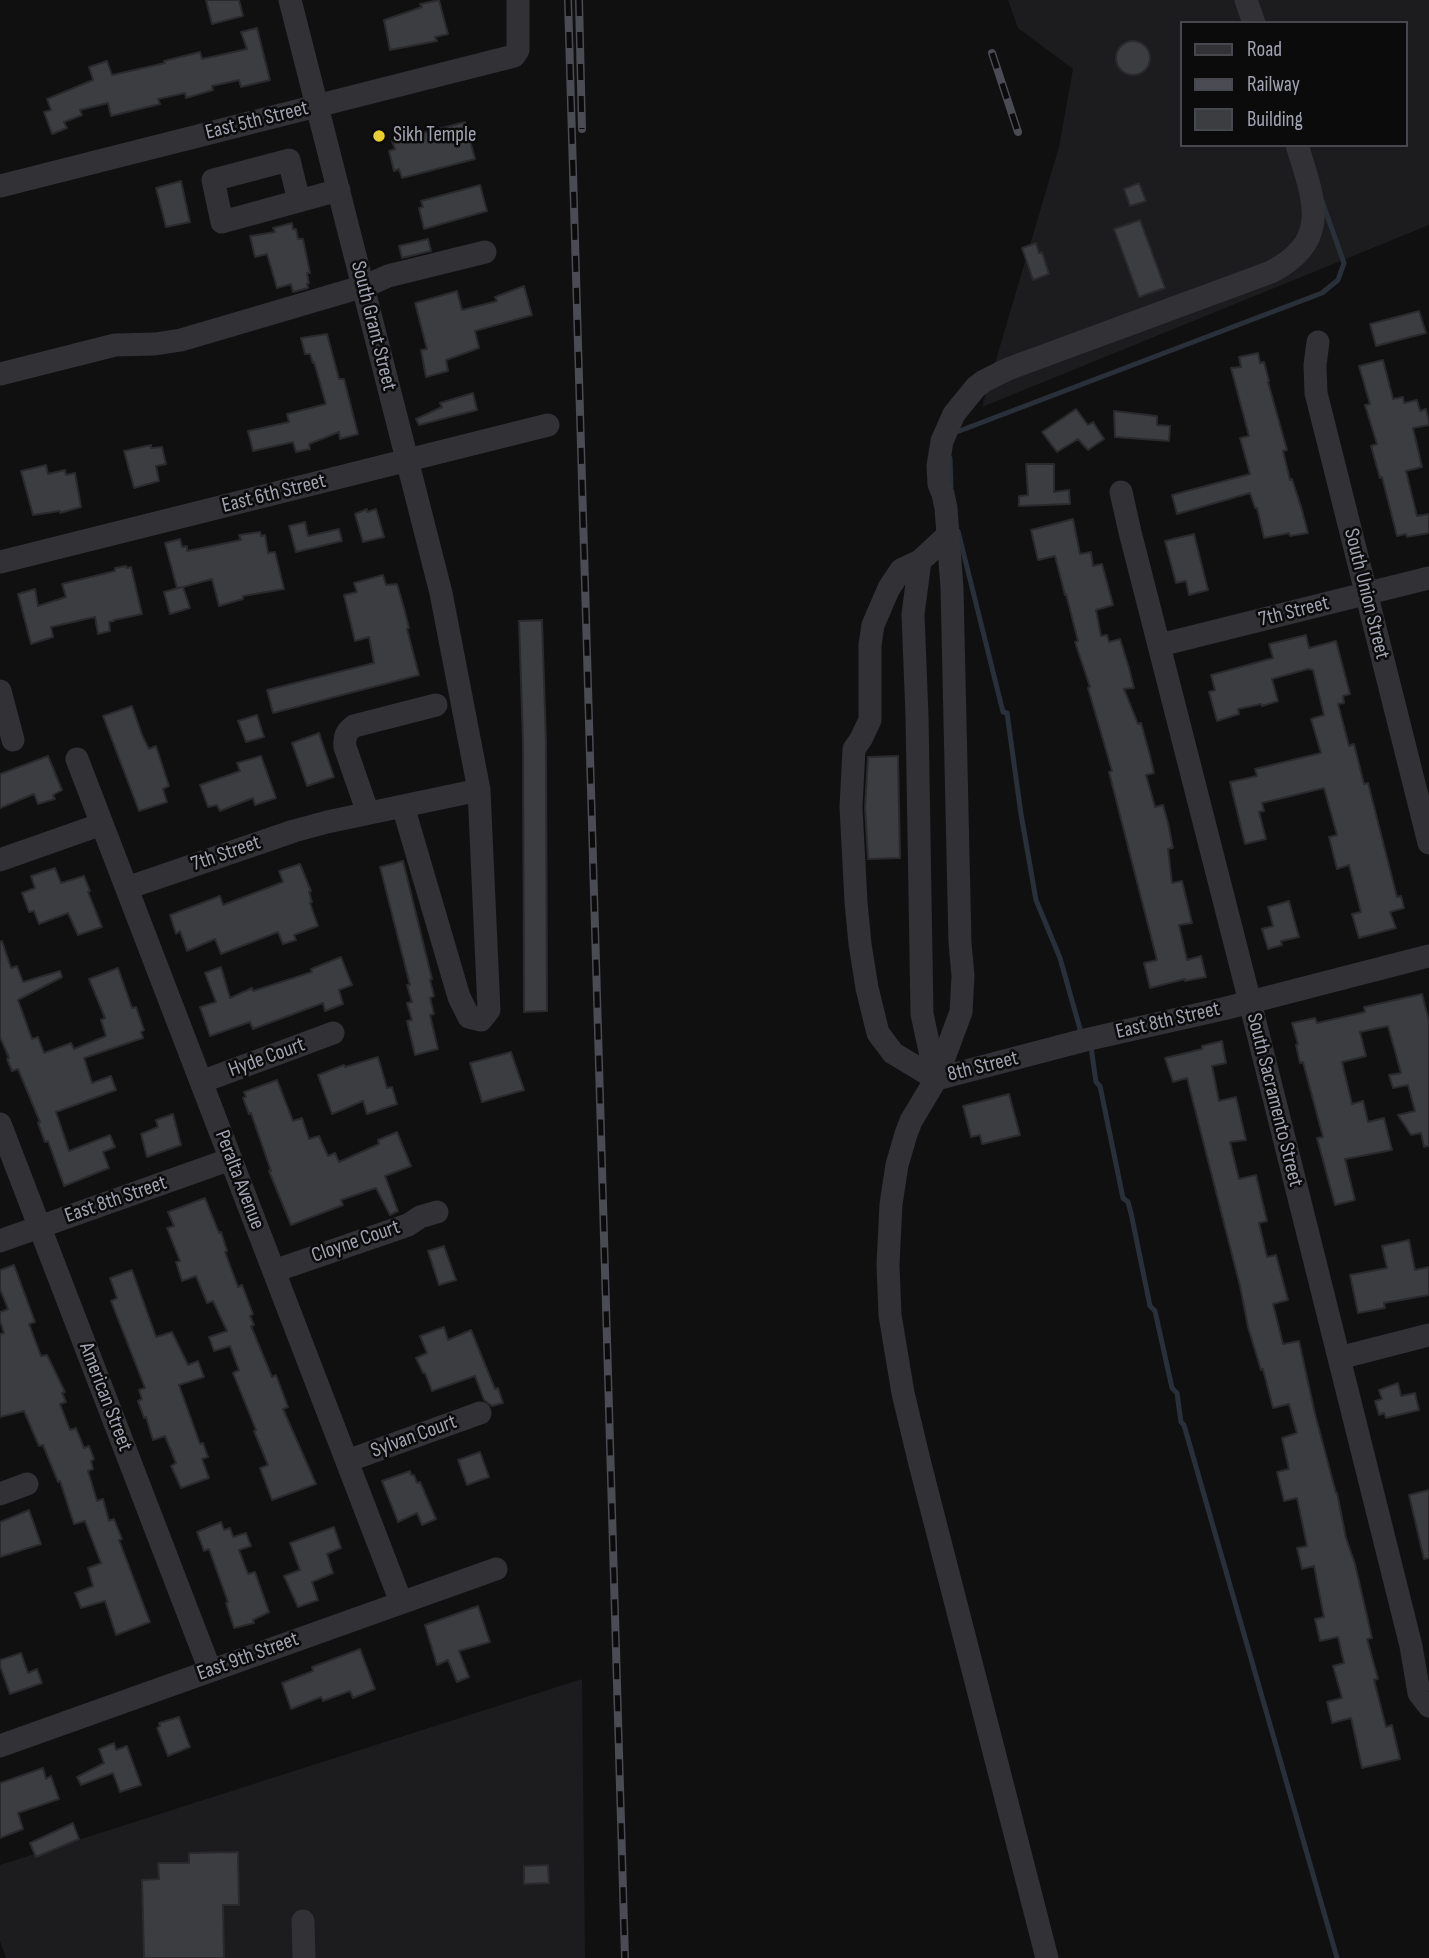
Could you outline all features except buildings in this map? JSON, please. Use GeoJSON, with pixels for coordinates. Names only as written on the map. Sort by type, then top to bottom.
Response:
{"type":"FeatureCollection","features":[{"type":"Feature","properties":{"kind":"street","name":"South Grant Street"},"geometry":{"type":"LineString","coordinates":[[290,0],[441,593],[479,790],[489,1010],[481,1020],[469,1017],[459,997],[403,806]]}},
{"type":"Feature","properties":{"kind":"street","name":"East 5th Street"},"geometry":{"type":"LineString","coordinates":[[0,186],[514,56],[518,50],[518,0]]}},
{"type":"Feature","properties":{"kind":"street"},"geometry":{"type":"LineString","coordinates":[[1246,0],[1253,21]]}},
{"type":"Feature","properties":{"kind":"street"},"geometry":{"type":"LineString","coordinates":[[1046,1958],[919,1460],[903,1393],[890,1315],[888,1265],[891,1204],[897,1165],[911,1121],[936,1079],[961,1012],[963,976],[952,588],[938,466],[946,429],[954,414],[984,381],[1008,369],[1272,272],[1291,261],[1306,243],[1313,225],[1314,211],[1313,198],[1298,147]]}},
{"type":"Feature","properties":{"kind":"street"},"geometry":{"type":"LineString","coordinates":[[299,201],[339,190]]}},
{"type":"Feature","properties":{"kind":"street"},"geometry":{"type":"LineString","coordinates":[[0,374],[115,345],[181,340],[363,286],[388,276],[485,252]]}},
{"type":"Feature","properties":{"kind":"street","name":"South Union Street"},"geometry":{"type":"LineString","coordinates":[[1318,342],[1316,393],[1429,843]]}},
{"type":"Feature","properties":{"kind":"street","name":"East 6th Street"},"geometry":{"type":"LineString","coordinates":[[0,562],[548,425]]}},
{"type":"Feature","properties":{"kind":"street","name":"South Sacramento Street"},"geometry":{"type":"LineString","coordinates":[[1121,492],[1411,1646],[1419,1693],[1429,1706]]}},
{"type":"Feature","properties":{"kind":"street"},"geometry":{"type":"LineString","coordinates":[[936,1079],[893,1054],[878,1033],[860,944],[851,807],[854,749],[870,720],[870,645],[873,625],[888,587],[901,570],[920,561],[948,535]]}},
{"type":"Feature","properties":{"kind":"street"},"geometry":{"type":"LineString","coordinates":[[920,561],[913,614],[921,993],[922,1014],[936,1079]]}},
{"type":"Feature","properties":{"kind":"street","name":"7th Street"},"geometry":{"type":"LineString","coordinates":[[1160,645],[1429,578]]}},
{"type":"Feature","properties":{"kind":"street"},"geometry":{"type":"LineString","coordinates":[[0,691],[13,740]]}},
{"type":"Feature","properties":{"kind":"street"},"geometry":{"type":"LineString","coordinates":[[368,813],[345,747],[347,731],[354,726],[436,705]]}},
{"type":"Feature","properties":{"kind":"street","name":"Peralta Avenue"},"geometry":{"type":"LineString","coordinates":[[77,758],[401,1602]]}},
{"type":"Feature","properties":{"kind":"street","name":"7th Street"},"geometry":{"type":"LineString","coordinates":[[127,888],[294,831],[479,790]]}},
{"type":"Feature","properties":{"kind":"street"},"geometry":{"type":"LineString","coordinates":[[0,860],[102,824]]}},
{"type":"Feature","properties":{"kind":"street","name":"East 8th Street"},"geometry":{"type":"LineString","coordinates":[[1030,1055],[1429,956]]}},
{"type":"Feature","properties":{"kind":"street","name":"Hyde Court"},"geometry":{"type":"LineString","coordinates":[[201,1082],[333,1033]]}},
{"type":"Feature","properties":{"kind":"street","name":"8th Street"},"geometry":{"type":"LineString","coordinates":[[936,1079],[1030,1055]]}},
{"type":"Feature","properties":{"kind":"street","name":"American Street"},"geometry":{"type":"LineString","coordinates":[[0,1124],[210,1670]]}},
{"type":"Feature","properties":{"kind":"street","name":"East 8th Street"},"geometry":{"type":"LineString","coordinates":[[0,1241],[231,1159]]}},
{"type":"Feature","properties":{"kind":"street","name":"Cloyne Court"},"geometry":{"type":"LineString","coordinates":[[274,1271],[408,1225],[420,1217],[437,1212]]}},
{"type":"Feature","properties":{"kind":"street"},"geometry":{"type":"LineString","coordinates":[[1339,1358],[1429,1335]]}},
{"type":"Feature","properties":{"kind":"street","name":"Sylvan Court"},"geometry":{"type":"LineString","coordinates":[[347,1461],[480,1413]]}},
{"type":"Feature","properties":{"kind":"street"},"geometry":{"type":"LineString","coordinates":[[0,1494],[27,1484]]}},
{"type":"Feature","properties":{"kind":"street","name":"East 9th Street"},"geometry":{"type":"LineString","coordinates":[[0,1746],[496,1569]]}},
{"type":"Feature","properties":{"kind":"street"},"geometry":{"type":"LineString","coordinates":[[303,1921],[304,1958]]}},
{"type":"Feature","properties":{"kind":"shaded area"},"geometry":{"type":"Polygon","coordinates":[[[1008,0],[1429,0],[1429,225],[982,407],[1059,147],[1073,69],[1018,28],[1008,0]]]}},
{"type":"Feature","properties":{"kind":"shaded area"},"geometry":{"type":"Polygon","coordinates":[[[582,1679],[585,1958],[6,1958],[0,1941],[0,1865],[582,1679]]]}},
{"type":"Feature","properties":{"kind":"waterway"},"geometry":{"type":"LineString","coordinates":[[954,433],[1322,293],[1338,280],[1344,263],[1322,201]]}},
{"type":"Feature","properties":{"kind":"waterway"},"geometry":{"type":"LineString","coordinates":[[950,458],[951,487]]}},
{"type":"Feature","properties":{"kind":"waterway"},"geometry":{"type":"LineString","coordinates":[[958,531],[1003,712],[1007,713],[1036,900],[1060,958],[1082,1036]]}},
{"type":"Feature","properties":{"kind":"waterway"},"geometry":{"type":"LineString","coordinates":[[1090,1046],[1123,1198],[1128,1202],[1131,1213],[1150,1306],[1155,1311],[1172,1388],[1177,1393],[1181,1422],[1337,1958]]}},
{"type":"Feature","properties":{"kind":"railway"},"geometry":{"type":"LineString","coordinates":[[568,0],[625,1958]]}},
{"type":"Feature","properties":{"kind":"railway"},"geometry":{"type":"LineString","coordinates":[[579,0],[582,129]]}},
{"type":"Feature","properties":{"kind":"railway"},"geometry":{"type":"LineString","coordinates":[[992,53],[1018,132]]}},
{"type":"Feature","properties":{"kind":"place","name":"Sikh Temple"},"geometry":{"type":"Point","coordinates":[379,136]}}]}
